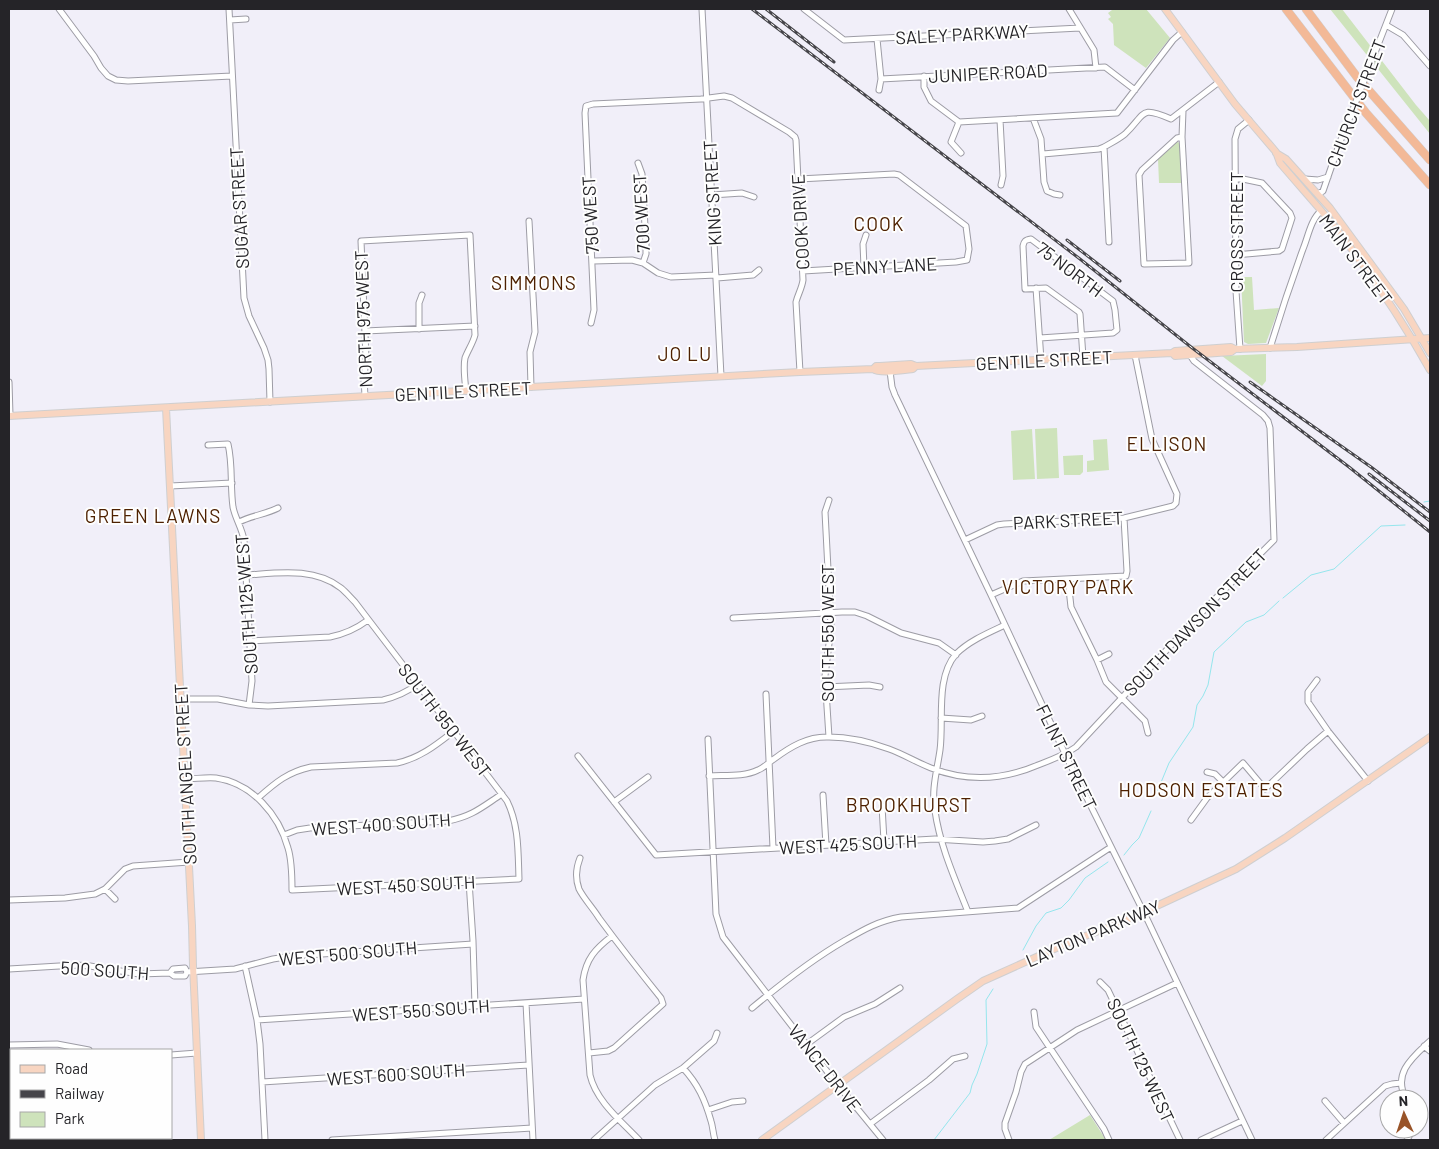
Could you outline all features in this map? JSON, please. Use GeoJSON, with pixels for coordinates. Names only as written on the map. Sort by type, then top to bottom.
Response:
{"type":"FeatureCollection","features":[{"type":"Feature","properties":{"kind":"highway"},"geometry":{"type":"LineString","coordinates":[[1286,9],[1372,120],[1430,185]]}},
{"type":"Feature","properties":{"kind":"highway"},"geometry":{"type":"LineString","coordinates":[[1306,9],[1357,77],[1430,160]]}},
{"type":"Feature","properties":{"kind":"main road","name":"MAIN STREET"},"geometry":{"type":"LineString","coordinates":[[1164,9],[1249,120],[1276,152],[1286,159],[1318,194],[1346,230],[1404,309],[1430,353]]}},
{"type":"Feature","properties":{"kind":"main road","name":"MAIN STREET"},"geometry":{"type":"LineString","coordinates":[[1276,152],[1280,163],[1321,210],[1393,308],[1430,370]]}},
{"type":"Feature","properties":{"kind":"main road"},"geometry":{"type":"LineString","coordinates":[[1321,210],[1326,210],[1336,224],[1346,230]]}},
{"type":"Feature","properties":{"kind":"main road","name":"GENTILE STREET"},"geometry":{"type":"LineString","coordinates":[[874,368],[876,366],[911,364],[916,366],[1083,358],[1172,353],[1175,351],[1231,347],[1237,349],[1270,348],[1430,338]]}},
{"type":"Feature","properties":{"kind":"main road","name":"GENTILE STREET"},"geometry":{"type":"LineString","coordinates":[[1172,353],[1175,356],[1231,352],[1237,349]]}},
{"type":"Feature","properties":{"kind":"main road","name":"GENTILE STREET"},"geometry":{"type":"LineString","coordinates":[[10,416],[874,368],[888,369],[890,371],[914,369],[916,366]]}},
{"type":"Feature","properties":{"kind":"main road","name":"SOUTH ANGEL STREET"},"geometry":{"type":"LineString","coordinates":[[166,408],[189,862],[190,972],[202,1140]]}},
{"type":"Feature","properties":{"kind":"main road","name":"LAYTON PARKWAY"},"geometry":{"type":"LineString","coordinates":[[762,1140],[984,981],[1072,941],[1120,923],[1236,869],[1285,838],[1430,737]]}},
{"type":"Feature","properties":{"kind":"street"},"geometry":{"type":"LineString","coordinates":[[59,9],[101,68],[108,76],[116,80],[128,82],[232,76]]}},
{"type":"Feature","properties":{"kind":"street","name":"SUGAR STREET"},"geometry":{"type":"LineString","coordinates":[[229,9],[244,298],[249,316],[268,360],[270,402]]}},
{"type":"Feature","properties":{"kind":"street","name":"KING STREET"},"geometry":{"type":"LineString","coordinates":[[702,9],[721,376]]}},
{"type":"Feature","properties":{"kind":"street","name":"SALEY PARKWAY"},"geometry":{"type":"LineString","coordinates":[[804,9],[844,40],[1080,28]]}},
{"type":"Feature","properties":{"kind":"street"},"geometry":{"type":"LineString","coordinates":[[1069,9],[1094,50],[1096,68],[1107,69],[1135,90]]}},
{"type":"Feature","properties":{"kind":"street","name":"CHURCH STREET"},"geometry":{"type":"LineString","coordinates":[[1318,194],[1323,191],[1392,9]]}},
{"type":"Feature","properties":{"kind":"street"},"geometry":{"type":"LineString","coordinates":[[230,20],[246,20]]}},
{"type":"Feature","properties":{"kind":"street"},"geometry":{"type":"LineString","coordinates":[[1386,25],[1403,35],[1429,61]]}},
{"type":"Feature","properties":{"kind":"street"},"geometry":{"type":"LineString","coordinates":[[924,76],[924,87],[931,101],[959,122],[1117,113],[1172,40],[1182,32]]}},
{"type":"Feature","properties":{"kind":"street"},"geometry":{"type":"LineString","coordinates":[[877,38],[881,79],[879,90]]}},
{"type":"Feature","properties":{"kind":"street","name":"JUNIPER ROAD"},"geometry":{"type":"LineString","coordinates":[[881,79],[1096,68]]}},
{"type":"Feature","properties":{"kind":"street"},"geometry":{"type":"LineString","coordinates":[[1043,154],[1104,147],[1124,135],[1140,116],[1146,112],[1155,112],[1171,119],[1219,82]]}},
{"type":"Feature","properties":{"kind":"street","name":"COOK DRIVE"},"geometry":{"type":"LineString","coordinates":[[707,98],[724,96],[732,98],[795,137],[803,271],[802,287],[796,302],[800,372]]}},
{"type":"Feature","properties":{"kind":"street","name":"750 WEST"},"geometry":{"type":"LineString","coordinates":[[591,323],[594,310],[593,261],[586,106],[593,104],[707,98]]}},
{"type":"Feature","properties":{"kind":"street"},"geometry":{"type":"LineString","coordinates":[[1182,137],[1177,138],[1139,175],[1144,264],[1189,263],[1182,137],[1183,111]]}},
{"type":"Feature","properties":{"kind":"street"},"geometry":{"type":"LineString","coordinates":[[1032,118],[1041,139],[1044,182],[1047,191],[1060,195]]}},
{"type":"Feature","properties":{"kind":"street"},"geometry":{"type":"LineString","coordinates":[[1000,120],[1003,176],[1001,185]]}},
{"type":"Feature","properties":{"kind":"street","name":"CROSS STREET"},"geometry":{"type":"LineString","coordinates":[[1237,349],[1235,255],[1236,135],[1239,129],[1249,120]]}},
{"type":"Feature","properties":{"kind":"street"},"geometry":{"type":"LineString","coordinates":[[959,122],[951,142],[961,153]]}},
{"type":"Feature","properties":{"kind":"street"},"geometry":{"type":"LineString","coordinates":[[1104,147],[1109,242]]}},
{"type":"Feature","properties":{"kind":"street","name":"700 WEST"},"geometry":{"type":"LineString","coordinates":[[638,164],[642,174],[646,244],[646,254],[643,263]]}},
{"type":"Feature","properties":{"kind":"street","name":"PENNY LANE"},"geometry":{"type":"LineString","coordinates":[[798,179],[899,175],[966,226],[970,249],[968,260],[956,262],[803,271]]}},
{"type":"Feature","properties":{"kind":"street"},"geometry":{"type":"LineString","coordinates":[[1305,180],[1318,180],[1328,176]]}},
{"type":"Feature","properties":{"kind":"street"},"geometry":{"type":"LineString","coordinates":[[1235,179],[1262,182],[1290,213],[1292,218],[1282,249],[1279,252],[1235,255]]}},
{"type":"Feature","properties":{"kind":"street"},"geometry":{"type":"LineString","coordinates":[[712,195],[742,193],[754,197]]}},
{"type":"Feature","properties":{"kind":"street"},"geometry":{"type":"LineString","coordinates":[[1270,348],[1283,304],[1310,230],[1316,214],[1321,210]]}},
{"type":"Feature","properties":{"kind":"street"},"geometry":{"type":"LineString","coordinates":[[529,221],[535,332],[530,352],[531,387]]}},
{"type":"Feature","properties":{"kind":"street","name":"NORTH 975 WEST"},"geometry":{"type":"LineString","coordinates":[[365,396],[364,374],[366,357],[361,241],[470,235],[475,326]]}},
{"type":"Feature","properties":{"kind":"street"},"geometry":{"type":"LineString","coordinates":[[864,267],[863,244],[866,236]]}},
{"type":"Feature","properties":{"kind":"street","name":"75 NORTH"},"geometry":{"type":"LineString","coordinates":[[1036,288],[1025,289],[1023,246],[1026,240],[1031,239],[1113,302],[1116,332],[1113,334],[1082,335]]}},
{"type":"Feature","properties":{"kind":"street"},"geometry":{"type":"LineString","coordinates":[[593,261],[624,260],[643,263],[658,273],[671,277],[753,275],[759,270]]}},
{"type":"Feature","properties":{"kind":"street"},"geometry":{"type":"LineString","coordinates":[[1041,360],[1036,288],[1046,288],[1080,314],[1083,358]]}},
{"type":"Feature","properties":{"kind":"street"},"geometry":{"type":"LineString","coordinates":[[419,328],[418,303],[422,295]]}},
{"type":"Feature","properties":{"kind":"street"},"geometry":{"type":"LineString","coordinates":[[365,331],[475,326],[475,335],[465,358],[466,391]]}},
{"type":"Feature","properties":{"kind":"street"},"geometry":{"type":"LineString","coordinates":[[1040,338],[1082,335]]}},
{"type":"Feature","properties":{"kind":"street","name":"PARK STREET"},"geometry":{"type":"LineString","coordinates":[[965,540],[997,525],[1124,518],[1173,506],[1176,503],[1177,494],[1152,439],[1135,355]]}},
{"type":"Feature","properties":{"kind":"street","name":"SOUTH DAWSON STREET"},"geometry":{"type":"LineString","coordinates":[[829,736],[872,743],[936,770],[963,777],[984,778],[1004,776],[1026,771],[1065,754],[1076,746],[1204,610],[1274,540],[1270,428],[1268,421],[1263,415],[1194,361],[1190,355]]}},
{"type":"Feature","properties":{"kind":"street","name":"FLINT STREET"},"geometry":{"type":"LineString","coordinates":[[890,371],[894,395],[1252,1140]]}},
{"type":"Feature","properties":{"kind":"street"},"geometry":{"type":"LineString","coordinates":[[9,382],[10,416]]}},
{"type":"Feature","properties":{"kind":"street","name":"SOUTH 1125 WEST"},"geometry":{"type":"LineString","coordinates":[[208,445],[228,444],[233,506],[243,531],[252,689],[249,705]]}},
{"type":"Feature","properties":{"kind":"street"},"geometry":{"type":"LineString","coordinates":[[170,486],[232,483]]}},
{"type":"Feature","properties":{"kind":"street","name":"SOUTH 550 WEST"},"geometry":{"type":"LineString","coordinates":[[829,500],[825,512],[830,612],[830,635],[826,662],[829,736]]}},
{"type":"Feature","properties":{"kind":"street"},"geometry":{"type":"LineString","coordinates":[[239,522],[278,508]]}},
{"type":"Feature","properties":{"kind":"street"},"geometry":{"type":"LineString","coordinates":[[991,595],[1024,581],[1126,576],[1124,518]]}},
{"type":"Feature","properties":{"kind":"street","name":"SOUTH 950 WEST"},"geometry":{"type":"LineString","coordinates":[[246,575],[294,572],[317,576],[341,588],[355,602],[507,801],[516,824],[519,879]]}},
{"type":"Feature","properties":{"kind":"street"},"geometry":{"type":"LineString","coordinates":[[1068,580],[1071,607],[1098,660],[1106,682],[1144,721],[1148,733]]}},
{"type":"Feature","properties":{"kind":"street"},"geometry":{"type":"LineString","coordinates":[[733,618],[855,612],[901,633],[938,642],[956,655]]}},
{"type":"Feature","properties":{"kind":"street"},"geometry":{"type":"LineString","coordinates":[[742,618],[742,624]]}},
{"type":"Feature","properties":{"kind":"street"},"geometry":{"type":"LineString","coordinates":[[250,641],[330,637],[343,634],[368,620]]}},
{"type":"Feature","properties":{"kind":"street"},"geometry":{"type":"LineString","coordinates":[[968,912],[941,839],[934,810],[936,770],[940,750],[943,683],[946,672],[956,655],[977,638],[1005,626]]}},
{"type":"Feature","properties":{"kind":"street"},"geometry":{"type":"LineString","coordinates":[[1098,660],[1109,654]]}},
{"type":"Feature","properties":{"kind":"street"},"geometry":{"type":"LineString","coordinates":[[1317,680],[1308,692],[1308,702],[1328,731],[1368,781]]}},
{"type":"Feature","properties":{"kind":"street"},"geometry":{"type":"LineString","coordinates":[[181,699],[218,698],[249,705],[268,706],[383,700],[393,698],[418,684]]}},
{"type":"Feature","properties":{"kind":"street"},"geometry":{"type":"LineString","coordinates":[[826,688],[869,684],[880,687]]}},
{"type":"Feature","properties":{"kind":"street"},"geometry":{"type":"LineString","coordinates":[[766,694],[773,848]]}},
{"type":"Feature","properties":{"kind":"street"},"geometry":{"type":"LineString","coordinates":[[941,718],[971,720],[982,716]]}},
{"type":"Feature","properties":{"kind":"street"},"geometry":{"type":"LineString","coordinates":[[258,798],[278,780],[298,769],[311,766],[397,763],[425,753],[454,731]]}},
{"type":"Feature","properties":{"kind":"street"},"geometry":{"type":"LineString","coordinates":[[1191,820],[1207,798],[1244,763],[1265,789],[1328,731]]}},
{"type":"Feature","properties":{"kind":"street"},"geometry":{"type":"LineString","coordinates":[[709,776],[751,773],[800,742],[829,736]]}},
{"type":"Feature","properties":{"kind":"street","name":"VANCE DRIVE"},"geometry":{"type":"LineString","coordinates":[[708,739],[716,914],[723,937],[838,1086],[883,1140]]}},
{"type":"Feature","properties":{"kind":"street"},"geometry":{"type":"LineString","coordinates":[[578,756],[614,802],[648,777]]}},
{"type":"Feature","properties":{"kind":"street"},"geometry":{"type":"LineString","coordinates":[[1208,772],[1215,774],[1223,782]]}},
{"type":"Feature","properties":{"kind":"street"},"geometry":{"type":"LineString","coordinates":[[185,779],[207,778],[224,780],[242,787],[258,798],[284,835]]}},
{"type":"Feature","properties":{"kind":"street","name":"WEST 400 SOUTH"},"geometry":{"type":"LineString","coordinates":[[284,835],[310,828],[448,821],[464,818],[502,794]]}},
{"type":"Feature","properties":{"kind":"street"},"geometry":{"type":"LineString","coordinates":[[823,796],[826,845]]}},
{"type":"Feature","properties":{"kind":"street","name":"WEST 425 SOUTH"},"geometry":{"type":"LineString","coordinates":[[614,802],[656,855],[884,841],[941,839],[984,842],[1008,839],[1036,825]]}},
{"type":"Feature","properties":{"kind":"street"},"geometry":{"type":"LineString","coordinates":[[882,806],[884,841]]}},
{"type":"Feature","properties":{"kind":"street","name":"WEST 450 SOUTH"},"geometry":{"type":"LineString","coordinates":[[284,835],[291,862],[292,890],[519,879]]}},
{"type":"Feature","properties":{"kind":"street"},"geometry":{"type":"LineString","coordinates":[[752,1008],[812,960],[869,926],[884,920],[901,917],[1018,908],[1111,848]]}},
{"type":"Feature","properties":{"kind":"street"},"geometry":{"type":"LineString","coordinates":[[580,858],[576,877],[579,888],[612,936],[662,998],[663,1004],[614,1048],[608,1051],[588,1053]]}},
{"type":"Feature","properties":{"kind":"street"},"geometry":{"type":"LineString","coordinates":[[9,900],[95,894],[105,888],[119,873],[133,866],[189,862]]}},
{"type":"Feature","properties":{"kind":"street"},"geometry":{"type":"LineString","coordinates":[[469,881],[475,1006]]}},
{"type":"Feature","properties":{"kind":"street"},"geometry":{"type":"LineString","coordinates":[[105,888],[116,899]]}},
{"type":"Feature","properties":{"kind":"street"},"geometry":{"type":"LineString","coordinates":[[612,936],[594,951],[585,968],[584,999],[590,1075],[594,1090],[599,1097],[639,1140]]}},
{"type":"Feature","properties":{"kind":"street","name":"WEST 500 SOUTH"},"geometry":{"type":"LineString","coordinates":[[190,972],[221,970],[246,966],[273,958],[292,956],[473,944]]}},
{"type":"Feature","properties":{"kind":"street","name":"500 SOUTH"},"geometry":{"type":"LineString","coordinates":[[9,969],[76,965],[139,974],[170,973],[174,976],[185,976],[190,972]]}},
{"type":"Feature","properties":{"kind":"street"},"geometry":{"type":"LineString","coordinates":[[246,966],[260,1044],[265,1140]]}},
{"type":"Feature","properties":{"kind":"street","name":"SOUTH 125 WEST"},"geometry":{"type":"LineString","coordinates":[[1100,982],[1108,990],[1180,1140]]}},
{"type":"Feature","properties":{"kind":"street"},"geometry":{"type":"LineString","coordinates":[[1009,1140],[1005,1123],[1016,1092],[1020,1072],[1025,1064],[1077,1030],[1176,983]]}},
{"type":"Feature","properties":{"kind":"street"},"geometry":{"type":"LineString","coordinates":[[807,1044],[844,1017],[875,1004],[900,988]]}},
{"type":"Feature","properties":{"kind":"street","name":"WEST 550 SOUTH"},"geometry":{"type":"LineString","coordinates":[[257,1020],[584,999]]}},
{"type":"Feature","properties":{"kind":"street"},"geometry":{"type":"LineString","coordinates":[[526,1003],[533,1140]]}},
{"type":"Feature","properties":{"kind":"street"},"geometry":{"type":"LineString","coordinates":[[1034,1012],[1036,1027],[1104,1129],[1109,1140]]}},
{"type":"Feature","properties":{"kind":"street"},"geometry":{"type":"LineString","coordinates":[[594,1140],[655,1085],[683,1068],[714,1041],[718,1033]]}},
{"type":"Feature","properties":{"kind":"street"},"geometry":{"type":"LineString","coordinates":[[1403,1089],[1401,1083],[1406,1065],[1430,1041]]}},
{"type":"Feature","properties":{"kind":"street"},"geometry":{"type":"LineString","coordinates":[[9,1046],[56,1044],[84,1049]]}},
{"type":"Feature","properties":{"kind":"street"},"geometry":{"type":"LineString","coordinates":[[1424,1046],[1430,1051]]}},
{"type":"Feature","properties":{"kind":"street"},"geometry":{"type":"LineString","coordinates":[[172,1054],[197,1053]]}},
{"type":"Feature","properties":{"kind":"street"},"geometry":{"type":"LineString","coordinates":[[870,1124],[929,1080],[953,1059],[965,1056]]}},
{"type":"Feature","properties":{"kind":"street","name":"WEST 600 SOUTH"},"geometry":{"type":"LineString","coordinates":[[262,1082],[529,1065]]}},
{"type":"Feature","properties":{"kind":"street"},"geometry":{"type":"LineString","coordinates":[[683,1068],[702,1093],[716,1140]]}},
{"type":"Feature","properties":{"kind":"street"},"geometry":{"type":"LineString","coordinates":[[1326,1140],[1385,1086],[1401,1083]]}},
{"type":"Feature","properties":{"kind":"street"},"geometry":{"type":"LineString","coordinates":[[708,1110],[732,1102],[743,1101]]}},
{"type":"Feature","properties":{"kind":"street"},"geometry":{"type":"LineString","coordinates":[[1324,1101],[1344,1123]]}},
{"type":"Feature","properties":{"kind":"street"},"geometry":{"type":"LineString","coordinates":[[1201,1140],[1242,1121]]}},
{"type":"Feature","properties":{"kind":"street"},"geometry":{"type":"LineString","coordinates":[[332,1140],[532,1128]]}},
{"type":"Feature","properties":{"kind":"green space"},"geometry":{"type":"Polygon","coordinates":[[[1112,9],[1146,9],[1170,38],[1146,68],[1114,45],[1113,24],[1108,19],[1111,17],[1108,13],[1112,9]]]}},
{"type":"Feature","properties":{"kind":"green space"},"geometry":{"type":"Polygon","coordinates":[[[1330,9],[1342,9],[1430,121],[1430,134],[1330,9]]]}},
{"type":"Feature","properties":{"kind":"green space"},"geometry":{"type":"Polygon","coordinates":[[[1177,142],[1181,143],[1182,183],[1159,183],[1158,159],[1177,142]]]}},
{"type":"Feature","properties":{"kind":"green space"},"geometry":{"type":"Polygon","coordinates":[[[1241,277],[1252,277],[1254,310],[1279,308],[1266,343],[1248,344],[1244,342],[1241,277]]]}},
{"type":"Feature","properties":{"kind":"green space"},"geometry":{"type":"Polygon","coordinates":[[[1266,354],[1266,381],[1262,386],[1222,356],[1266,354]]]}},
{"type":"Feature","properties":{"kind":"green space"},"geometry":{"type":"Polygon","coordinates":[[[1057,428],[1059,478],[1037,479],[1035,429],[1057,428]]]}},
{"type":"Feature","properties":{"kind":"green space"},"geometry":{"type":"Polygon","coordinates":[[[1032,429],[1035,479],[1013,480],[1011,431],[1032,429]]]}},
{"type":"Feature","properties":{"kind":"green space"},"geometry":{"type":"Polygon","coordinates":[[[1107,439],[1109,470],[1087,472],[1087,461],[1094,460],[1093,440],[1107,439]]]}},
{"type":"Feature","properties":{"kind":"green space"},"geometry":{"type":"Polygon","coordinates":[[[1083,455],[1083,472],[1080,475],[1064,475],[1063,456],[1083,455]]]}},
{"type":"Feature","properties":{"kind":"green space"},"geometry":{"type":"Polygon","coordinates":[[[1090,1115],[1106,1140],[1049,1140],[1090,1115]]]}},
{"type":"Feature","properties":{"kind":"waterway"},"geometry":{"type":"LineString","coordinates":[[1424,502],[1430,501]]}},
{"type":"Feature","properties":{"kind":"waterway"},"geometry":{"type":"LineString","coordinates":[[1283,598],[1311,575],[1334,569],[1381,526],[1405,525]]}},
{"type":"Feature","properties":{"kind":"waterway"},"geometry":{"type":"LineString","coordinates":[[1155,797],[1169,763],[1193,727],[1197,705],[1208,685],[1214,652],[1246,622],[1264,615],[1279,601]]}},
{"type":"Feature","properties":{"kind":"waterway"},"geometry":{"type":"LineString","coordinates":[[1124,855],[1139,838],[1151,811]]}},
{"type":"Feature","properties":{"kind":"waterway"},"geometry":{"type":"LineString","coordinates":[[1023,950],[1036,926],[1046,913],[1061,908],[1085,878],[1108,862]]}},
{"type":"Feature","properties":{"kind":"waterway"},"geometry":{"type":"LineString","coordinates":[[934,1140],[970,1093],[987,1044],[986,1000],[993,989]]}},
{"type":"Feature","properties":{"kind":"railway"},"geometry":{"type":"LineString","coordinates":[[752,9],[1080,259],[1430,532]]}},
{"type":"Feature","properties":{"kind":"railway"},"geometry":{"type":"LineString","coordinates":[[766,9],[834,62]]}},
{"type":"Feature","properties":{"kind":"railway"},"geometry":{"type":"LineString","coordinates":[[1067,240],[1120,281]]}},
{"type":"Feature","properties":{"kind":"railway"},"geometry":{"type":"LineString","coordinates":[[1250,382],[1371,467],[1430,512]]}},
{"type":"Feature","properties":{"kind":"railway"},"geometry":{"type":"LineString","coordinates":[[1369,474],[1430,521]]}},
{"type":"Feature","properties":{"kind":"district","name":"COOK"},"geometry":{"type":"Point","coordinates":[879,223]}},
{"type":"Feature","properties":{"kind":"district","name":"SIMMONS"},"geometry":{"type":"Point","coordinates":[534,282]}},
{"type":"Feature","properties":{"kind":"district","name":"JO LU"},"geometry":{"type":"Point","coordinates":[685,353]}},
{"type":"Feature","properties":{"kind":"district","name":"ELLISON"},"geometry":{"type":"Point","coordinates":[1167,443]}},
{"type":"Feature","properties":{"kind":"district","name":"GREEN LAWNS"},"geometry":{"type":"Point","coordinates":[153,515]}},
{"type":"Feature","properties":{"kind":"district","name":"VICTORY PARK"},"geometry":{"type":"Point","coordinates":[1068,586]}},
{"type":"Feature","properties":{"kind":"district","name":"HODSON ESTATES"},"geometry":{"type":"Point","coordinates":[1201,789]}},
{"type":"Feature","properties":{"kind":"district","name":"BROOKHURST"},"geometry":{"type":"Point","coordinates":[909,804]}}]}
